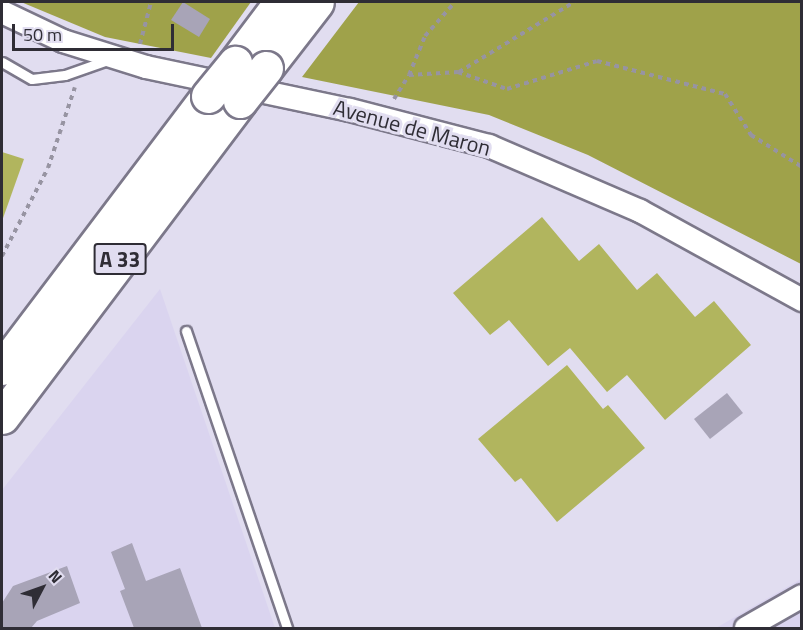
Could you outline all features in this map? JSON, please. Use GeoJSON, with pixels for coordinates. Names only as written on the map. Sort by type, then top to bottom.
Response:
{"type":"FeatureCollection","features":[{"type":"Feature","properties":{"kind":"highway","name":"A 33"},"geometry":{"type":"LineString","coordinates":[[251,65],[281,2]]}},
{"type":"Feature","properties":{"kind":"highway","name":"A 33"},"geometry":{"type":"LineString","coordinates":[[2,368],[251,65],[317,2]]}},
{"type":"Feature","properties":{"kind":"highway","name":"A 33"},"geometry":{"type":"LineString","coordinates":[[2,417],[224,99]]}},
{"type":"Feature","properties":{"kind":"street","name":"Avenue de Maron"},"geometry":{"type":"LineString","coordinates":[[2,12],[63,41],[113,58],[350,110],[489,146],[640,211],[801,300]]}},
{"type":"Feature","properties":{"kind":"street"},"geometry":{"type":"LineString","coordinates":[[746,628],[801,596]]}},
{"type":"Feature","properties":{"kind":"lane"},"geometry":{"type":"LineString","coordinates":[[2,62],[32,79],[80,71],[113,58]]}},
{"type":"Feature","properties":{"kind":"lane"},"geometry":{"type":"LineString","coordinates":[[186,331],[287,628]]}},
{"type":"Feature","properties":{"kind":"path"},"geometry":{"type":"LineString","coordinates":[[138,51],[151,2]]}},
{"type":"Feature","properties":{"kind":"path"},"geometry":{"type":"LineString","coordinates":[[389,106],[409,75],[425,36],[454,2]]}},
{"type":"Feature","properties":{"kind":"path"},"geometry":{"type":"LineString","coordinates":[[458,72],[574,2]]}},
{"type":"Feature","properties":{"kind":"path"},"geometry":{"type":"LineString","coordinates":[[409,75],[458,72],[507,89],[597,61],[725,94],[752,135],[801,167]]}},
{"type":"Feature","properties":{"kind":"path"},"geometry":{"type":"LineString","coordinates":[[2,256],[48,168],[80,71]]}},
{"type":"Feature","properties":{"kind":"shaded area"},"geometry":{"type":"Polygon","coordinates":[[[21,2],[251,2],[211,58],[105,37],[21,2]]]}},
{"type":"Feature","properties":{"kind":"shaded area"},"geometry":{"type":"Polygon","coordinates":[[[359,2],[801,2],[801,264],[588,155],[489,115],[302,77],[359,2]]]}},
{"type":"Feature","properties":{"kind":"shaded area"},"geometry":{"type":"Polygon","coordinates":[[[160,289],[275,628],[2,628],[2,490],[160,289]]]}},
{"type":"Feature","properties":{"kind":"shaded area"},"geometry":{"type":"Polygon","coordinates":[[[801,579],[801,628],[716,628],[801,579]]]}},
{"type":"Feature","properties":{"kind":"green space"},"geometry":{"type":"Polygon","coordinates":[[[2,152],[24,159],[2,221],[2,152]]]}},
{"type":"Feature","properties":{"kind":"green space"},"geometry":{"type":"Polygon","coordinates":[[[542,217],[579,261],[599,244],[637,290],[657,273],[695,317],[714,301],[751,345],[665,420],[627,375],[607,392],[570,348],[548,366],[509,320],[490,335],[453,293],[542,217]]]}},
{"type":"Feature","properties":{"kind":"green space"},"geometry":{"type":"Polygon","coordinates":[[[567,365],[603,409],[608,405],[645,448],[557,522],[521,478],[515,482],[478,439],[567,365]]]}},
{"type":"Feature","properties":{"kind":"building"},"geometry":{"type":"Polygon","coordinates":[[[183,2],[210,19],[199,37],[171,20],[183,2]]]}},
{"type":"Feature","properties":{"kind":"building"},"geometry":{"type":"Polygon","coordinates":[[[727,393],[743,413],[710,439],[694,419],[727,393]]]}},
{"type":"Feature","properties":{"kind":"building"},"geometry":{"type":"Polygon","coordinates":[[[132,543],[146,581],[180,568],[202,628],[134,628],[120,591],[125,589],[111,552],[132,543]]]}},
{"type":"Feature","properties":{"kind":"building"},"geometry":{"type":"Polygon","coordinates":[[[67,566],[80,603],[37,621],[31,628],[2,628],[2,603],[13,586],[67,566]]]}}]}
